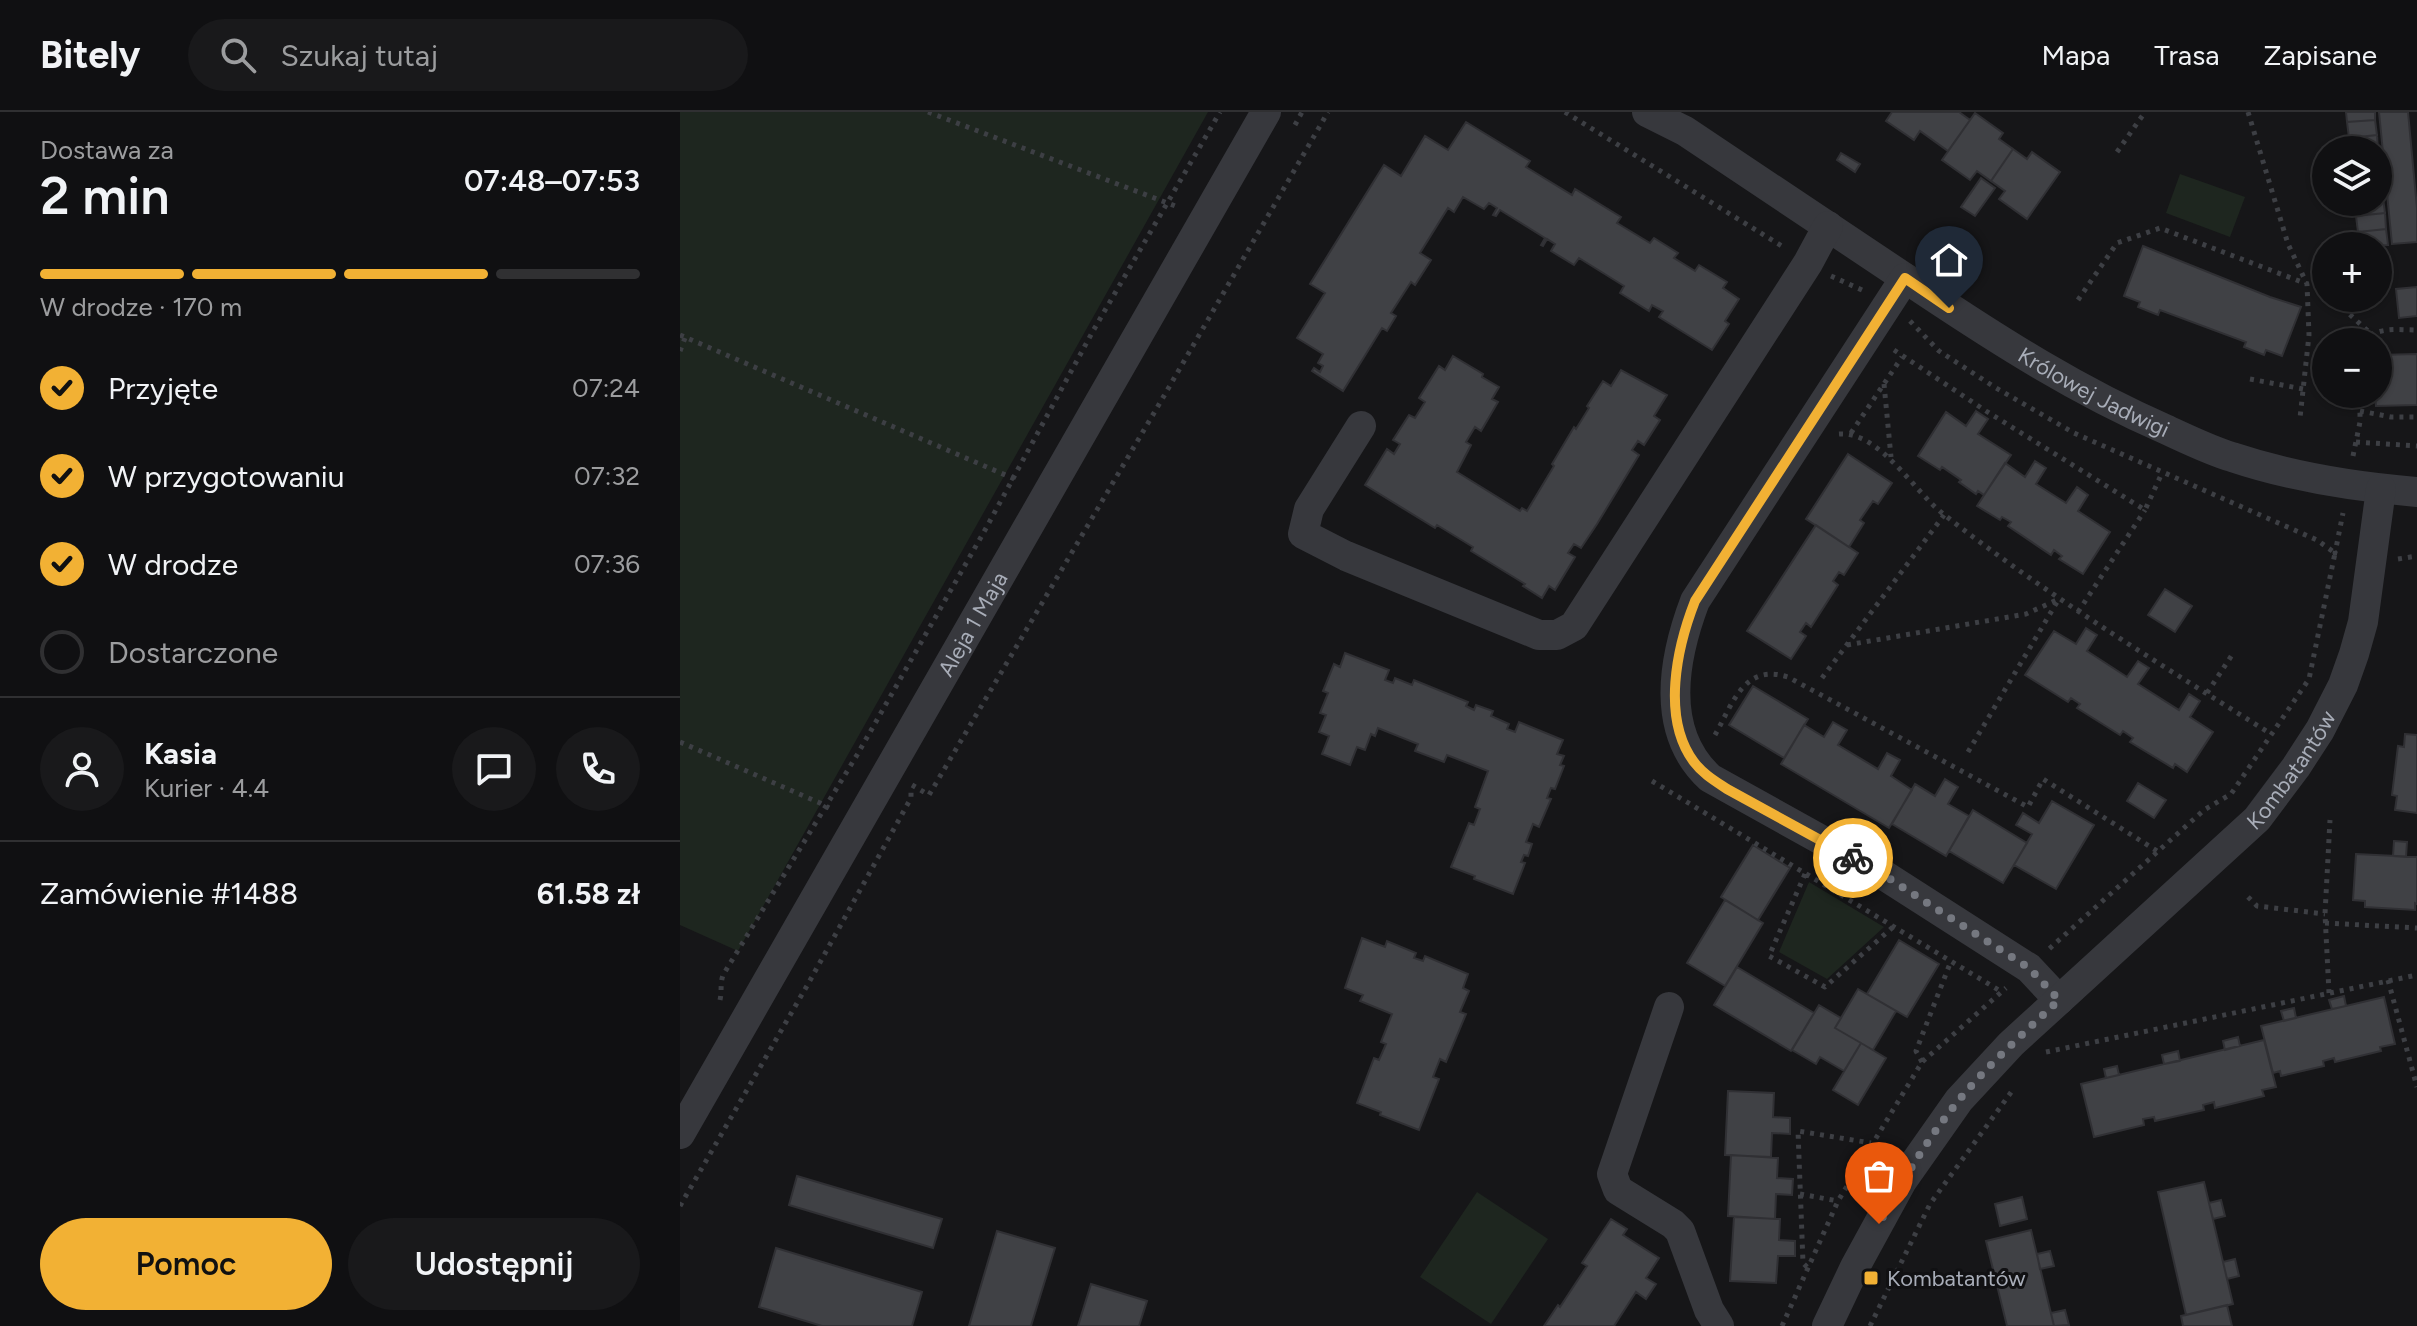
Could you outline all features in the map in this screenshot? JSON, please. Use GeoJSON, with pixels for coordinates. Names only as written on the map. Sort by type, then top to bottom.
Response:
{"type":"FeatureCollection","features":[{"type":"Feature","properties":{"kind":"street","name":"Aleja 1 Maja"},"geometry":{"type":"LineString","coordinates":[[680,1134],[1266,112]]}},
{"type":"Feature","properties":{"kind":"street","name":"Królowej Jadwigi"},"geometry":{"type":"LineString","coordinates":[[1647,112],[1674,122],[2017,352],[2085,392],[2204,446],[2245,461],[2286,472],[2381,489],[2417,492]]}},
{"type":"Feature","properties":{"kind":"street"},"geometry":{"type":"LineString","coordinates":[[1361,426],[1309,509],[1303,534],[1346,556],[1539,635],[1557,635],[1574,626],[1800,276],[1828,226]]}},
{"type":"Feature","properties":{"kind":"street"},"geometry":{"type":"LineString","coordinates":[[1905,278],[1695,601],[1678,658],[1676,715],[1691,758],[1710,778],[1879,872],[2029,968],[2059,1000]]}},
{"type":"Feature","properties":{"kind":"street","name":"Kombatantów"},"geometry":{"type":"LineString","coordinates":[[1827,1326],[1902,1181],[1959,1100],[2011,1044],[2257,819],[2296,767],[2320,730],[2343,685],[2363,622],[2381,489]]}},
{"type":"Feature","properties":{"kind":"street"},"geometry":{"type":"LineString","coordinates":[[1669,1007],[1612,1174],[1618,1190],[1680,1231],[1709,1310],[1719,1326]]}},
{"type":"Feature","properties":{"kind":"path"},"geometry":{"type":"LineString","coordinates":[[928,112],[1167,202],[1204,220]]}},
{"type":"Feature","properties":{"kind":"path"},"geometry":{"type":"LineString","coordinates":[[713,1012],[720,1000],[723,975],[826,807],[1014,479],[1093,331],[1220,112]]}},
{"type":"Feature","properties":{"kind":"path"},"geometry":{"type":"LineString","coordinates":[[929,795],[1328,112]]}},
{"type":"Feature","properties":{"kind":"path"},"geometry":{"type":"LineString","coordinates":[[2117,152],[2145,112]]}},
{"type":"Feature","properties":{"kind":"path"},"geometry":{"type":"LineString","coordinates":[[2248,112],[2288,244],[2307,284],[2309,335],[2300,418]]}},
{"type":"Feature","properties":{"kind":"path"},"geometry":{"type":"LineString","coordinates":[[2078,300],[2117,243],[2160,228],[2307,284]]}},
{"type":"Feature","properties":{"kind":"path"},"geometry":{"type":"LineString","coordinates":[[2347,312],[2365,328]]}},
{"type":"Feature","properties":{"kind":"path"},"geometry":{"type":"LineString","coordinates":[[1876,323],[1890,346],[1902,357],[2145,510]]}},
{"type":"Feature","properties":{"kind":"path"},"geometry":{"type":"LineString","coordinates":[[2392,332],[2417,330]]}},
{"type":"Feature","properties":{"kind":"path"},"geometry":{"type":"LineString","coordinates":[[680,351],[683,336],[1047,492]]}},
{"type":"Feature","properties":{"kind":"path"},"geometry":{"type":"LineString","coordinates":[[1851,433],[1902,357]]}},
{"type":"Feature","properties":{"kind":"path"},"geometry":{"type":"LineString","coordinates":[[2250,379],[2303,389]]}},
{"type":"Feature","properties":{"kind":"path"},"geometry":{"type":"LineString","coordinates":[[1884,384],[1891,458]]}},
{"type":"Feature","properties":{"kind":"path"},"geometry":{"type":"LineString","coordinates":[[2417,417],[2391,417],[2360,411],[2356,442],[2417,446]]}},
{"type":"Feature","properties":{"kind":"path"},"geometry":{"type":"LineString","coordinates":[[1825,435],[1851,433],[1891,458],[1933,506],[2059,599],[2271,734]]}},
{"type":"Feature","properties":{"kind":"path"},"geometry":{"type":"LineString","coordinates":[[1782,1326],[1838,1201],[1922,1062],[2204,810],[2231,794],[2309,679],[2335,553],[2317,540],[2162,473],[2145,510],[2078,612]]}},
{"type":"Feature","properties":{"kind":"path"},"geometry":{"type":"LineString","coordinates":[[1822,678],[1944,515]]}},
{"type":"Feature","properties":{"kind":"path"},"geometry":{"type":"LineString","coordinates":[[1847,645],[2026,614],[2059,599]]}},
{"type":"Feature","properties":{"kind":"path"},"geometry":{"type":"LineString","coordinates":[[1968,752],[2059,599]]}},
{"type":"Feature","properties":{"kind":"path"},"geometry":{"type":"LineString","coordinates":[[2207,693],[2232,655]]}},
{"type":"Feature","properties":{"kind":"path"},"geometry":{"type":"LineString","coordinates":[[1707,735],[1710,743],[1742,687],[1756,677],[1773,672],[1788,677],[2028,807],[2043,779],[2157,851]]}},
{"type":"Feature","properties":{"kind":"path"},"geometry":{"type":"LineString","coordinates":[[680,742],[826,807],[856,825]]}},
{"type":"Feature","properties":{"kind":"path"},"geometry":{"type":"LineString","coordinates":[[1652,781],[2002,992]]}},
{"type":"Feature","properties":{"kind":"path"},"geometry":{"type":"LineString","coordinates":[[680,1206],[816,971],[911,798],[912,786]]}},
{"type":"Feature","properties":{"kind":"path"},"geometry":{"type":"LineString","coordinates":[[2329,993],[2325,914],[2330,820]]}},
{"type":"Feature","properties":{"kind":"path"},"geometry":{"type":"LineString","coordinates":[[1805,874],[1769,956],[1825,987],[1893,927]]}},
{"type":"Feature","properties":{"kind":"path"},"geometry":{"type":"LineString","coordinates":[[2248,897],[2257,906],[2325,914]]}},
{"type":"Feature","properties":{"kind":"path"},"geometry":{"type":"LineString","coordinates":[[2325,923],[2417,928]]}},
{"type":"Feature","properties":{"kind":"path"},"geometry":{"type":"LineString","coordinates":[[1922,1062],[1916,1051],[1951,961]]}},
{"type":"Feature","properties":{"kind":"path"},"geometry":{"type":"LineString","coordinates":[[2036,1054],[2417,975]]}},
{"type":"Feature","properties":{"kind":"path"},"geometry":{"type":"LineString","coordinates":[[2388,980],[2417,1087]]}},
{"type":"Feature","properties":{"kind":"path"},"geometry":{"type":"LineString","coordinates":[[1870,1326],[1930,1204],[2015,1085]]}},
{"type":"Feature","properties":{"kind":"path"},"geometry":{"type":"LineString","coordinates":[[1807,1267],[1803,1263],[1798,1131],[1871,1143]]}},
{"type":"Feature","properties":{"kind":"path"},"geometry":{"type":"LineString","coordinates":[[1800,1194],[1838,1201]]}},
{"type":"Feature","properties":{"kind":"shaded area"},"geometry":{"type":"Polygon","coordinates":[[[680,112],[1208,112],[738,951],[680,925],[680,112]]]}},
{"type":"Feature","properties":{"kind":"shaded area"},"geometry":{"type":"Polygon","coordinates":[[[2180,174],[2245,197],[2230,237],[2166,213],[2180,174]]]}},
{"type":"Feature","properties":{"kind":"shaded area"},"geometry":{"type":"Polygon","coordinates":[[[1809,882],[1884,927],[1827,979],[1779,952],[1809,882]]]}},
{"type":"Feature","properties":{"kind":"shaded area"},"geometry":{"type":"Polygon","coordinates":[[[1477,1192],[1548,1239],[1491,1324],[1420,1277],[1477,1192]]]}},
{"type":"Feature","properties":{"kind":"building"},"geometry":{"type":"Polygon","coordinates":[[[1892,112],[1959,112],[1970,120],[1948,151],[1920,131],[1914,140],[1886,121],[1892,112]]]}},
{"type":"Feature","properties":{"kind":"building"},"geometry":{"type":"Polygon","coordinates":[[[2346,112],[2375,112],[2375,120],[2347,122],[2346,112]]]}},
{"type":"Feature","properties":{"kind":"building"},"geometry":{"type":"Polygon","coordinates":[[[2379,112],[2408,112],[2417,242],[2392,244],[2389,216],[2392,216],[2392,136],[2381,136],[2379,112]]]}},
{"type":"Feature","properties":{"kind":"building"},"geometry":{"type":"Polygon","coordinates":[[[1975,113],[2003,133],[1999,139],[2013,149],[1991,181],[1977,171],[1970,180],[1942,160],[1975,113]]]}},
{"type":"Feature","properties":{"kind":"building"},"geometry":{"type":"Polygon","coordinates":[[[2375,120],[2377,135],[2349,136],[2347,122],[2375,120]]]}},
{"type":"Feature","properties":{"kind":"building"},"geometry":{"type":"Polygon","coordinates":[[[1466,122],[1530,161],[1526,167],[1572,195],[1575,189],[1621,217],[1617,223],[1650,243],[1654,238],[1678,253],[1674,258],[1695,271],[1699,265],[1727,282],[1723,288],[1739,299],[1725,321],[1729,324],[1712,350],[1659,317],[1663,311],[1652,305],[1649,311],[1620,293],[1624,286],[1579,258],[1574,265],[1551,251],[1555,244],[1547,239],[1543,246],[1545,238],[1500,210],[1496,216],[1493,215],[1497,208],[1489,203],[1484,209],[1463,197],[1454,212],[1448,208],[1420,253],[1431,260],[1415,285],[1411,282],[1391,313],[1396,316],[1387,331],[1382,328],[1343,391],[1312,371],[1314,368],[1320,372],[1323,366],[1318,363],[1323,354],[1297,338],[1325,293],[1310,284],[1384,165],[1401,176],[1425,136],[1448,150],[1466,122]]]}},
{"type":"Feature","properties":{"kind":"building"},"geometry":{"type":"Polygon","coordinates":[[[2013,149],[2027,159],[2032,152],[2060,172],[2027,219],[1999,199],[2005,191],[1991,181],[2013,149]]]}},
{"type":"Feature","properties":{"kind":"building"},"geometry":{"type":"Polygon","coordinates":[[[1841,153],[1860,164],[1855,172],[1837,160],[1841,153]]]}},
{"type":"Feature","properties":{"kind":"building"},"geometry":{"type":"Polygon","coordinates":[[[1981,178],[1995,188],[1975,216],[1961,207],[1981,178]]]}},
{"type":"Feature","properties":{"kind":"building"},"geometry":{"type":"Polygon","coordinates":[[[2356,216],[2385,216],[2386,229],[2358,232],[2356,216]]]}},
{"type":"Feature","properties":{"kind":"building"},"geometry":{"type":"Polygon","coordinates":[[[2386,229],[2386,232],[2358,232],[2386,229]]]}},
{"type":"Feature","properties":{"kind":"building"},"geometry":{"type":"Polygon","coordinates":[[[2143,246],[2301,307],[2282,356],[2266,350],[2264,355],[2244,347],[2246,342],[2160,310],[2158,315],[2138,307],[2140,302],[2124,296],[2143,246]]]}},
{"type":"Feature","properties":{"kind":"building"},"geometry":{"type":"Polygon","coordinates":[[[2417,287],[2417,316],[2399,318],[2396,289],[2417,287]]]}},
{"type":"Feature","properties":{"kind":"building"},"geometry":{"type":"Polygon","coordinates":[[[2417,354],[2417,405],[2392,406],[2392,355],[2417,354]]]}},
{"type":"Feature","properties":{"kind":"building"},"geometry":{"type":"Polygon","coordinates":[[[1453,356],[1499,387],[1492,399],[1498,402],[1481,431],[1475,427],[1466,442],[1471,445],[1457,472],[1520,511],[1522,508],[1527,511],[1603,381],[1611,386],[1621,370],[1667,395],[1654,416],[1660,420],[1644,445],[1638,441],[1632,450],[1639,455],[1597,524],[1581,548],[1574,544],[1568,553],[1575,557],[1555,590],[1549,586],[1542,598],[1471,551],[1473,547],[1437,525],[1435,528],[1365,485],[1387,449],[1394,454],[1400,444],[1393,440],[1409,415],[1415,418],[1425,402],[1419,398],[1439,366],[1445,370],[1453,356]]]}},
{"type":"Feature","properties":{"kind":"building"},"geometry":{"type":"Polygon","coordinates":[[[1976,411],[1988,419],[1978,434],[2011,455],[1984,495],[1978,491],[1976,494],[1942,467],[1940,470],[1918,456],[1946,412],[1966,426],[1976,411]]]}},
{"type":"Feature","properties":{"kind":"building"},"geometry":{"type":"Polygon","coordinates":[[[1848,454],[1892,483],[1878,504],[1873,501],[1860,520],[1864,523],[1849,547],[1806,519],[1848,454]]]}},
{"type":"Feature","properties":{"kind":"building"},"geometry":{"type":"Polygon","coordinates":[[[2035,461],[2046,468],[2036,484],[2066,503],[2077,487],[2088,495],[2078,511],[2110,532],[2083,574],[2059,559],[2062,556],[2054,550],[2051,555],[2008,526],[2011,522],[2002,517],[2000,520],[1977,506],[2005,463],[2025,477],[2035,461]]]}},
{"type":"Feature","properties":{"kind":"building"},"geometry":{"type":"Polygon","coordinates":[[[1816,525],[1858,553],[1844,575],[1839,572],[1833,581],[1838,585],[1811,627],[1806,623],[1800,632],[1806,636],[1791,659],[1747,631],[1816,525]]]}},
{"type":"Feature","properties":{"kind":"building"},"geometry":{"type":"Polygon","coordinates":[[[2165,589],[2192,606],[2175,632],[2148,615],[2165,589]]]}},
{"type":"Feature","properties":{"kind":"building"},"geometry":{"type":"Polygon","coordinates":[[[2086,628],[2097,635],[2087,651],[2127,677],[2138,661],[2149,668],[2138,684],[2179,710],[2189,694],[2200,701],[2190,717],[2213,732],[2187,772],[2175,764],[2173,768],[2130,742],[2133,738],[2123,731],[2120,735],[2077,708],[2080,704],[2071,698],[2068,702],[2025,675],[2054,631],[2076,644],[2086,628]]]}},
{"type":"Feature","properties":{"kind":"building"},"geometry":{"type":"Polygon","coordinates":[[[1345,653],[1389,670],[1385,680],[1393,683],[1395,678],[1412,685],[1414,680],[1468,702],[1466,706],[1474,710],[1476,705],[1493,711],[1491,716],[1509,724],[1507,729],[1515,732],[1519,722],[1563,740],[1557,754],[1564,756],[1560,765],[1564,766],[1555,789],[1551,788],[1547,798],[1551,799],[1539,827],[1533,824],[1526,842],[1532,844],[1528,856],[1524,855],[1521,862],[1525,863],[1513,894],[1451,867],[1469,823],[1474,825],[1480,809],[1475,807],[1488,771],[1447,755],[1444,762],[1415,751],[1418,744],[1378,728],[1375,736],[1371,734],[1365,750],[1357,747],[1350,765],[1322,754],[1329,736],[1319,732],[1326,715],[1320,713],[1328,693],[1323,691],[1334,664],[1340,667],[1345,653]]]}},
{"type":"Feature","properties":{"kind":"building"},"geometry":{"type":"Polygon","coordinates":[[[1753,686],[1808,719],[1784,758],[1729,725],[1753,686]]]}},
{"type":"Feature","properties":{"kind":"building"},"geometry":{"type":"Polygon","coordinates":[[[1833,722],[1847,730],[1838,745],[1878,769],[1887,753],[1900,760],[1891,776],[1912,790],[1889,828],[1781,764],[1804,725],[1824,737],[1833,722]]]}},
{"type":"Feature","properties":{"kind":"building"},"geometry":{"type":"Polygon","coordinates":[[[2405,734],[2417,735],[2417,813],[2395,810],[2397,796],[2392,795],[2398,746],[2404,747],[2405,734]]]}},
{"type":"Feature","properties":{"kind":"building"},"geometry":{"type":"Polygon","coordinates":[[[1945,779],[1958,787],[1948,804],[1969,816],[1946,856],[1892,824],[1915,784],[1935,796],[1945,779]]]}},
{"type":"Feature","properties":{"kind":"building"},"geometry":{"type":"Polygon","coordinates":[[[2138,783],[2166,800],[2154,818],[2127,801],[2138,783]]]}},
{"type":"Feature","properties":{"kind":"building"},"geometry":{"type":"Polygon","coordinates":[[[2052,801],[2094,825],[2056,889],[2014,865],[2032,834],[2016,825],[2023,813],[2039,823],[2052,801]]]}},
{"type":"Feature","properties":{"kind":"building"},"geometry":{"type":"Polygon","coordinates":[[[1973,810],[2027,843],[2003,883],[1949,851],[1973,810]]]}},
{"type":"Feature","properties":{"kind":"building"},"geometry":{"type":"Polygon","coordinates":[[[2394,841],[2407,842],[2406,857],[2393,856],[2394,841]]]}},
{"type":"Feature","properties":{"kind":"building"},"geometry":{"type":"Polygon","coordinates":[[[1753,845],[1790,868],[1758,920],[1721,897],[1753,845]]]}},
{"type":"Feature","properties":{"kind":"building"},"geometry":{"type":"Polygon","coordinates":[[[2356,854],[2417,857],[2415,910],[2365,907],[2365,901],[2353,900],[2356,854]]]}},
{"type":"Feature","properties":{"kind":"building"},"geometry":{"type":"Polygon","coordinates":[[[1725,900],[1763,923],[1725,986],[1687,963],[1725,900]]]}},
{"type":"Feature","properties":{"kind":"building"},"geometry":{"type":"Polygon","coordinates":[[[1362,938],[1385,947],[1387,941],[1416,953],[1414,958],[1423,961],[1425,956],[1468,974],[1463,988],[1469,991],[1460,1012],[1466,1014],[1446,1062],[1440,1059],[1433,1077],[1439,1079],[1419,1130],[1357,1103],[1374,1058],[1379,1060],[1386,1044],[1381,1042],[1392,1014],[1360,1001],[1363,995],[1345,988],[1362,938]]]}},
{"type":"Feature","properties":{"kind":"building"},"geometry":{"type":"Polygon","coordinates":[[[1899,940],[1939,964],[1907,1017],[1867,994],[1899,940]]]}},
{"type":"Feature","properties":{"kind":"building"},"geometry":{"type":"Polygon","coordinates":[[[1737,967],[1814,1013],[1791,1051],[1714,1005],[1737,967]]]}},
{"type":"Feature","properties":{"kind":"building"},"geometry":{"type":"Polygon","coordinates":[[[1858,989],[1896,1011],[1873,1050],[1835,1028],[1858,989]]]}},
{"type":"Feature","properties":{"kind":"building"},"geometry":{"type":"Polygon","coordinates":[[[2344,996],[2346,1006],[2332,1009],[2329,1000],[2344,996]]]}},
{"type":"Feature","properties":{"kind":"building"},"geometry":{"type":"Polygon","coordinates":[[[2384,997],[2395,1044],[2380,1047],[2381,1051],[2335,1062],[2334,1058],[2323,1061],[2324,1066],[2281,1076],[2280,1071],[2273,1073],[2261,1026],[2384,997]]]}},
{"type":"Feature","properties":{"kind":"building"},"geometry":{"type":"Polygon","coordinates":[[[1819,1005],[1841,1018],[1835,1028],[1861,1043],[1844,1071],[1820,1057],[1816,1064],[1792,1050],[1819,1005]]]}},
{"type":"Feature","properties":{"kind":"building"},"geometry":{"type":"Polygon","coordinates":[[[2294,1008],[2296,1018],[2284,1021],[2281,1011],[2294,1008]]]}},
{"type":"Feature","properties":{"kind":"building"},"geometry":{"type":"Polygon","coordinates":[[[2238,1037],[2240,1046],[2225,1050],[2223,1041],[2238,1037]]]}},
{"type":"Feature","properties":{"kind":"building"},"geometry":{"type":"Polygon","coordinates":[[[2264,1040],[2276,1087],[2262,1090],[2264,1096],[2215,1108],[2214,1102],[2203,1105],[2204,1110],[2155,1121],[2154,1117],[2143,1119],[2144,1125],[2094,1137],[2081,1084],[2264,1040]]]}},
{"type":"Feature","properties":{"kind":"building"},"geometry":{"type":"Polygon","coordinates":[[[1861,1043],[1886,1058],[1858,1105],[1833,1090],[1861,1043]]]}},
{"type":"Feature","properties":{"kind":"building"},"geometry":{"type":"Polygon","coordinates":[[[2178,1051],[2180,1061],[2164,1064],[2162,1055],[2178,1051]]]}},
{"type":"Feature","properties":{"kind":"building"},"geometry":{"type":"Polygon","coordinates":[[[2117,1066],[2119,1075],[2106,1078],[2104,1069],[2117,1066]]]}},
{"type":"Feature","properties":{"kind":"building"},"geometry":{"type":"Polygon","coordinates":[[[1728,1091],[1774,1093],[1773,1117],[1790,1118],[1790,1134],[1772,1133],[1771,1157],[1725,1155],[1728,1091]]]}},
{"type":"Feature","properties":{"kind":"building"},"geometry":{"type":"Polygon","coordinates":[[[1731,1155],[1778,1158],[1777,1178],[1793,1179],[1792,1195],[1776,1194],[1775,1219],[1728,1216],[1731,1155]]]}},
{"type":"Feature","properties":{"kind":"building"},"geometry":{"type":"Polygon","coordinates":[[[797,1176],[942,1219],[933,1248],[789,1205],[797,1176]]]}},
{"type":"Feature","properties":{"kind":"building"},"geometry":{"type":"Polygon","coordinates":[[[2204,1182],[2233,1304],[2186,1315],[2158,1192],[2204,1182]]]}},
{"type":"Feature","properties":{"kind":"building"},"geometry":{"type":"Polygon","coordinates":[[[2022,1197],[2027,1219],[2000,1226],[1995,1204],[2022,1197]]]}},
{"type":"Feature","properties":{"kind":"building"},"geometry":{"type":"Polygon","coordinates":[[[2221,1200],[2225,1216],[2213,1219],[2209,1203],[2221,1200]]]}},
{"type":"Feature","properties":{"kind":"building"},"geometry":{"type":"Polygon","coordinates":[[[1734,1217],[1780,1219],[1779,1240],[1795,1241],[1795,1256],[1778,1256],[1776,1283],[1730,1281],[1734,1217]]]}},
{"type":"Feature","properties":{"kind":"building"},"geometry":{"type":"Polygon","coordinates":[[[1611,1219],[1627,1229],[1623,1235],[1659,1258],[1646,1278],[1656,1284],[1646,1299],[1636,1292],[1614,1326],[1544,1326],[1587,1266],[1582,1263],[1611,1219]]]}},
{"type":"Feature","properties":{"kind":"building"},"geometry":{"type":"Polygon","coordinates":[[[2031,1230],[2054,1326],[2007,1326],[1986,1241],[2031,1230]]]}},
{"type":"Feature","properties":{"kind":"building"},"geometry":{"type":"Polygon","coordinates":[[[997,1231],[1055,1248],[1031,1326],[969,1326],[997,1231]]]}},
{"type":"Feature","properties":{"kind":"building"},"geometry":{"type":"Polygon","coordinates":[[[776,1248],[922,1292],[912,1326],[822,1326],[759,1307],[776,1248]]]}},
{"type":"Feature","properties":{"kind":"building"},"geometry":{"type":"Polygon","coordinates":[[[2050,1251],[2054,1266],[2040,1269],[2037,1254],[2050,1251]]]}},
{"type":"Feature","properties":{"kind":"building"},"geometry":{"type":"Polygon","coordinates":[[[2235,1259],[2239,1276],[2227,1279],[2223,1262],[2235,1259]]]}},
{"type":"Feature","properties":{"kind":"building"},"geometry":{"type":"Polygon","coordinates":[[[1091,1284],[1147,1301],[1139,1326],[1078,1326],[1091,1284]]]}},
{"type":"Feature","properties":{"kind":"building"},"geometry":{"type":"Polygon","coordinates":[[[2227,1305],[2232,1326],[2183,1326],[2181,1316],[2227,1305]]]}},
{"type":"Feature","properties":{"kind":"building"},"geometry":{"type":"Polygon","coordinates":[[[2065,1310],[2069,1325],[2054,1326],[2051,1313],[2065,1310]]]}},
{"type":"Feature","properties":{"kind":"way so far"},"geometry":{"type":"LineString","coordinates":[[1853,858],[2029,968],[2059,1000],[2011,1044],[1959,1100],[1902,1181],[1879,1224]]}},
{"type":"Feature","properties":{"kind":"place","name":"Kombatantów"},"geometry":{"type":"Point","coordinates":[1871,1278]}},
{"type":"Feature","properties":{"kind":"route"},"geometry":{"type":"LineString","coordinates":[[1853,858],[1727,789],[1697,766],[1691,758],[1676,715],[1678,658],[1695,601],[1905,278],[1949,308]]}}]}
